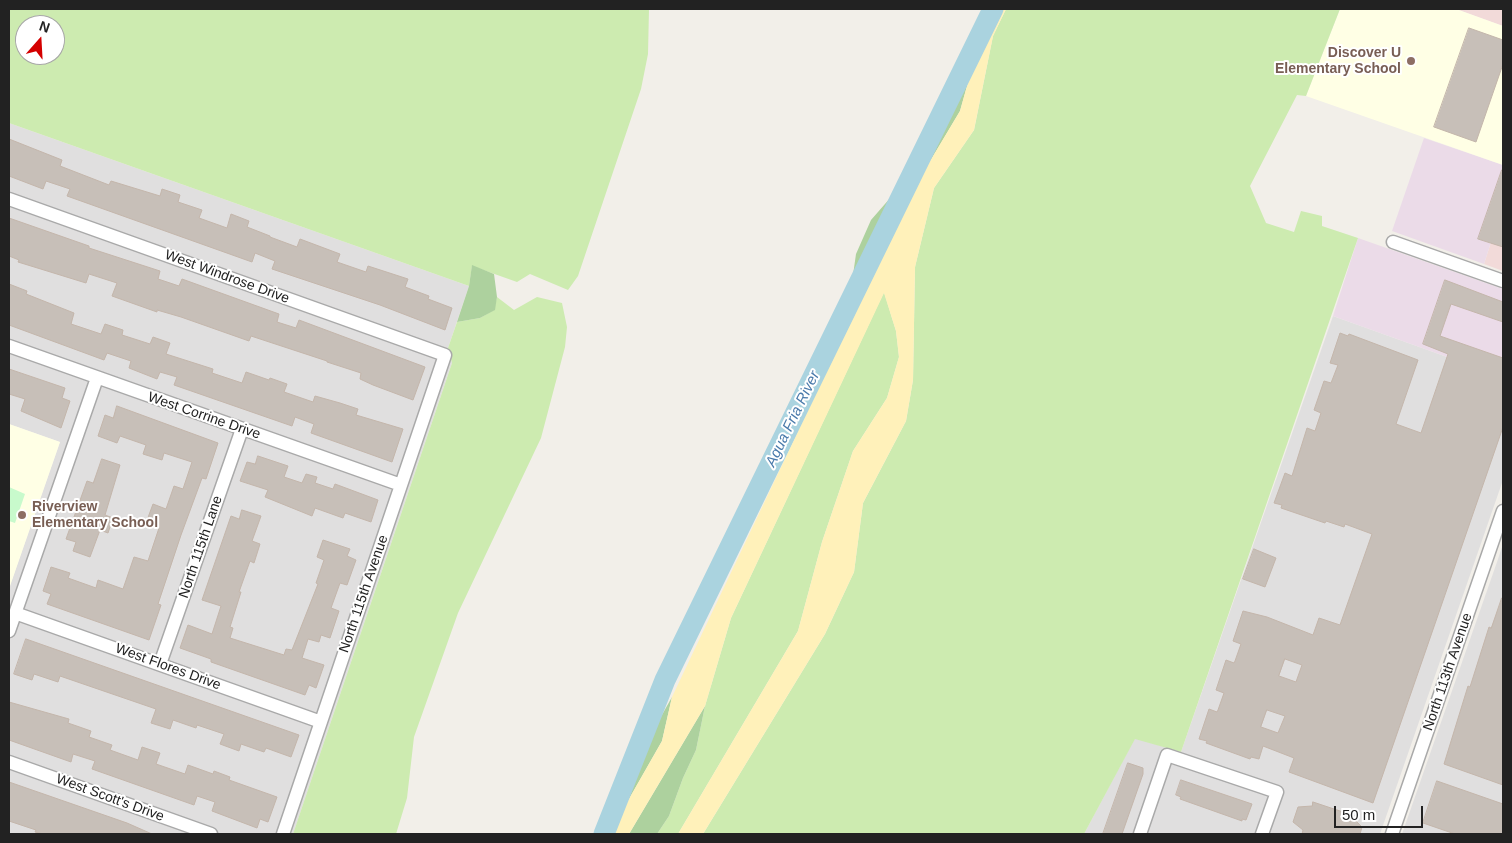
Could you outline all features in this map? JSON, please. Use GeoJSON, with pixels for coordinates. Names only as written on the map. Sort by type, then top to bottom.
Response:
{"type":"FeatureCollection","features":[{"type":"Feature","properties":{"kind":"street","name":"West Windrose Drive"},"geometry":{"type":"LineString","coordinates":[[9,198],[445,355]]}},
{"type":"Feature","properties":{"kind":"street"},"geometry":{"type":"LineString","coordinates":[[1393,242],[1503,281]]}},
{"type":"Feature","properties":{"kind":"street","name":"West Corrine Drive"},"geometry":{"type":"LineString","coordinates":[[9,346],[401,485]]}},
{"type":"Feature","properties":{"kind":"street","name":"North 115th Avenue"},"geometry":{"type":"LineString","coordinates":[[284,834],[445,355]]}},
{"type":"Feature","properties":{"kind":"street"},"geometry":{"type":"LineString","coordinates":[[9,631],[97,378]]}},
{"type":"Feature","properties":{"kind":"street","name":"North 115th Lane"},"geometry":{"type":"LineString","coordinates":[[160,664],[242,429]]}},
{"type":"Feature","properties":{"kind":"street","name":"North 113th Avenue"},"geometry":{"type":"LineString","coordinates":[[1392,834],[1503,510]]}},
{"type":"Feature","properties":{"kind":"street","name":"West Flores Drive"},"geometry":{"type":"LineString","coordinates":[[15,613],[321,722]]}},
{"type":"Feature","properties":{"kind":"street"},"geometry":{"type":"LineString","coordinates":[[1140,834],[1167,755],[1277,792],[1262,834]]}},
{"type":"Feature","properties":{"kind":"street","name":"West Scott's Drive"},"geometry":{"type":"LineString","coordinates":[[9,762],[211,834]]}},
{"type":"Feature","properties":{"kind":"shaded area","name":"Discover U Elementary School"},"geometry":{"type":"Polygon","coordinates":[[[1340,9],[1456,9],[1503,26],[1503,165],[1306,96],[1340,9]]]}},
{"type":"Feature","properties":{"kind":"shaded area"},"geometry":{"type":"Polygon","coordinates":[[[1456,9],[1503,9],[1503,26],[1456,9]]]}},
{"type":"Feature","properties":{"kind":"shaded area"},"geometry":{"type":"Polygon","coordinates":[[[9,123],[469,286],[448,348],[452,363],[293,834],[9,834],[9,588],[60,442],[9,424],[9,123]]]}},
{"type":"Feature","properties":{"kind":"shaded area"},"geometry":{"type":"Polygon","coordinates":[[[1424,138],[1503,165],[1503,204],[1484,264],[1392,231],[1424,138]]]}},
{"type":"Feature","properties":{"kind":"shaded area"},"geometry":{"type":"Polygon","coordinates":[[[1503,204],[1503,271],[1484,264],[1503,204]]]}},
{"type":"Feature","properties":{"kind":"shaded area"},"geometry":{"type":"Polygon","coordinates":[[[1358,238],[1503,289],[1503,377],[1333,316],[1358,238]]]}},
{"type":"Feature","properties":{"kind":"shaded area"},"geometry":{"type":"Polygon","coordinates":[[[1333,316],[1503,377],[1503,480],[1380,834],[1084,834],[1135,738],[1181,752],[1333,316]]]}},
{"type":"Feature","properties":{"kind":"shaded area","name":"Riverview Elementary School"},"geometry":{"type":"Polygon","coordinates":[[[9,424],[60,442],[9,589],[9,424]]]}},
{"type":"Feature","properties":{"kind":"shaded area"},"geometry":{"type":"Polygon","coordinates":[[[1503,544],[1503,834],[1402,834],[1497,562],[1503,544]]]}},
{"type":"Feature","properties":{"kind":"green space"},"geometry":{"type":"Polygon","coordinates":[[[9,9],[649,9],[648,54],[641,89],[578,276],[568,290],[530,274],[517,282],[472,266],[469,286],[9,123],[9,9]]]}},
{"type":"Feature","properties":{"kind":"green space"},"geometry":{"type":"Polygon","coordinates":[[[1006,9],[1340,9],[1306,96],[1297,95],[1250,186],[1266,223],[1294,232],[1301,211],[1322,216],[1322,226],[1358,238],[1181,752],[1135,739],[1084,834],[703,834],[825,634],[854,572],[863,503],[906,421],[913,380],[915,267],[934,188],[974,130],[993,36],[1006,9]]]}},
{"type":"Feature","properties":{"kind":"green space"},"geometry":{"type":"Polygon","coordinates":[[[981,36],[960,111],[911,193],[785,458],[818,365],[851,289],[856,254],[871,220],[905,181],[924,138],[954,96],[981,36]]]}},
{"type":"Feature","properties":{"kind":"green space"},"geometry":{"type":"Polygon","coordinates":[[[472,265],[494,274],[497,297],[495,310],[480,318],[457,322],[469,286],[472,265]]]}},
{"type":"Feature","properties":{"kind":"green space"},"geometry":{"type":"Polygon","coordinates":[[[884,292],[896,331],[899,357],[887,398],[853,451],[822,542],[798,631],[678,834],[657,834],[669,816],[696,750],[705,706],[731,618],[884,292]]]}},
{"type":"Feature","properties":{"kind":"green space"},"geometry":{"type":"Polygon","coordinates":[[[497,297],[514,310],[537,297],[562,303],[567,327],[565,347],[541,438],[458,613],[414,737],[407,798],[396,834],[293,834],[452,363],[448,348],[457,322],[480,318],[494,310],[497,297]]]}},
{"type":"Feature","properties":{"kind":"green space"},"geometry":{"type":"Polygon","coordinates":[[[9,487],[25,494],[15,523],[9,521],[9,487]]]}},
{"type":"Feature","properties":{"kind":"green space"},"geometry":{"type":"Polygon","coordinates":[[[672,697],[662,741],[609,834],[595,834],[672,697]]]}},
{"type":"Feature","properties":{"kind":"green space"},"geometry":{"type":"Polygon","coordinates":[[[705,706],[696,750],[669,816],[657,834],[629,834],[705,706]]]}},
{"type":"Feature","properties":{"kind":"sand"},"geometry":{"type":"Polygon","coordinates":[[[996,9],[1006,9],[993,36],[974,130],[934,188],[915,267],[913,380],[906,421],[863,503],[854,572],[825,634],[703,834],[678,834],[798,631],[822,542],[853,451],[887,398],[899,357],[896,331],[884,293],[731,618],[705,706],[629,834],[609,834],[662,741],[672,697],[911,193],[960,111],[981,36],[996,9]]]}},
{"type":"Feature","properties":{"kind":"building"},"geometry":{"type":"Polygon","coordinates":[[[1469,28],[1503,40],[1503,64],[1476,142],[1434,127],[1469,28]]]}},
{"type":"Feature","properties":{"kind":"building"},"geometry":{"type":"Polygon","coordinates":[[[9,139],[62,160],[60,166],[109,185],[111,181],[160,196],[162,189],[180,195],[178,202],[202,210],[199,218],[227,228],[231,214],[249,221],[247,227],[297,247],[300,239],[340,254],[337,262],[366,272],[368,266],[408,279],[405,287],[429,296],[428,299],[452,308],[445,330],[380,305],[272,269],[275,261],[255,253],[252,262],[67,196],[70,189],[46,181],[43,189],[9,176],[9,139]]]}},
{"type":"Feature","properties":{"kind":"building"},"geometry":{"type":"Polygon","coordinates":[[[1503,170],[1503,247],[1478,239],[1503,170]]]}},
{"type":"Feature","properties":{"kind":"building"},"geometry":{"type":"Polygon","coordinates":[[[9,218],[89,246],[89,248],[160,271],[158,279],[179,286],[182,279],[279,314],[277,322],[296,328],[299,320],[425,367],[413,400],[360,379],[361,373],[327,361],[251,336],[249,341],[181,317],[157,310],[157,312],[112,296],[117,283],[89,274],[86,283],[18,262],[19,260],[9,256],[9,218]]]}},
{"type":"Feature","properties":{"kind":"building"},"geometry":{"type":"Polygon","coordinates":[[[1445,280],[1503,302],[1503,322],[1451,304],[1440,336],[1503,358],[1503,427],[1373,803],[1289,772],[1294,758],[1263,746],[1259,759],[1251,757],[1250,759],[1199,739],[1209,709],[1217,712],[1224,693],[1216,690],[1226,660],[1234,663],[1241,644],[1233,641],[1243,611],[1267,617],[1313,635],[1319,618],[1340,625],[1372,534],[1345,524],[1344,527],[1326,521],[1325,523],[1281,508],[1282,505],[1274,503],[1285,473],[1292,476],[1307,428],[1315,431],[1321,413],[1314,410],[1324,381],[1331,383],[1338,365],[1330,363],[1340,333],[1348,336],[1349,334],[1418,360],[1396,424],[1421,433],[1448,354],[1423,344],[1445,280]],[[1285,659],[1279,676],[1296,682],[1302,665],[1285,659]],[[1267,710],[1261,727],[1278,733],[1285,716],[1267,710]]]}},
{"type":"Feature","properties":{"kind":"building"},"geometry":{"type":"Polygon","coordinates":[[[9,284],[27,291],[26,294],[74,313],[71,324],[101,334],[105,324],[123,330],[122,335],[150,344],[153,337],[170,343],[166,354],[213,369],[212,373],[242,383],[246,372],[269,380],[270,378],[287,384],[284,392],[313,402],[315,396],[340,403],[358,409],[356,415],[403,429],[392,462],[311,433],[314,424],[295,417],[292,426],[174,385],[177,377],[160,372],[157,379],[129,368],[131,361],[107,353],[104,360],[9,325],[9,284]]]}},
{"type":"Feature","properties":{"kind":"building"},"geometry":{"type":"Polygon","coordinates":[[[9,369],[65,388],[62,398],[70,401],[61,428],[21,411],[25,399],[9,394],[9,369]]]}},
{"type":"Feature","properties":{"kind":"building"},"geometry":{"type":"Polygon","coordinates":[[[117,406],[218,443],[206,479],[202,478],[181,535],[158,604],[161,605],[149,640],[47,604],[51,594],[43,591],[51,567],[70,573],[68,578],[96,588],[98,580],[123,589],[134,557],[148,561],[159,528],[146,523],[153,504],[166,509],[174,486],[183,489],[192,462],[164,453],[162,460],[143,454],[146,445],[120,436],[117,443],[98,436],[105,415],[113,418],[117,406]]]}},
{"type":"Feature","properties":{"kind":"building"},"geometry":{"type":"Polygon","coordinates":[[[258,456],[288,466],[284,477],[302,483],[306,474],[317,477],[315,483],[333,489],[335,484],[378,500],[371,522],[345,513],[343,518],[315,508],[312,516],[265,497],[268,490],[240,481],[247,462],[255,464],[258,456]]]}},
{"type":"Feature","properties":{"kind":"building"},"geometry":{"type":"Polygon","coordinates":[[[102,459],[120,465],[105,515],[113,518],[108,533],[100,530],[90,557],[73,551],[76,542],[66,539],[87,481],[93,483],[102,459]]]}},
{"type":"Feature","properties":{"kind":"building"},"geometry":{"type":"Polygon","coordinates":[[[242,510],[261,516],[252,541],[260,544],[254,563],[250,561],[239,592],[241,592],[230,627],[233,628],[230,638],[284,655],[286,649],[292,650],[318,584],[316,583],[324,560],[317,557],[323,540],[350,549],[347,556],[356,560],[347,585],[340,583],[331,608],[339,611],[330,638],[321,635],[319,642],[308,639],[302,658],[324,665],[316,688],[309,685],[305,695],[211,662],[211,659],[180,648],[188,625],[212,634],[221,606],[202,600],[231,516],[239,519],[242,510]]]}},
{"type":"Feature","properties":{"kind":"building"},"geometry":{"type":"Polygon","coordinates":[[[1254,549],[1276,558],[1265,587],[1243,579],[1254,549]]]}},
{"type":"Feature","properties":{"kind":"building"},"geometry":{"type":"Polygon","coordinates":[[[1502,598],[1503,785],[1444,764],[1468,686],[1470,687],[1489,627],[1491,628],[1502,598]]]}},
{"type":"Feature","properties":{"kind":"building"},"geometry":{"type":"Polygon","coordinates":[[[26,639],[299,735],[291,757],[266,748],[264,752],[241,744],[239,751],[220,744],[224,734],[197,725],[196,728],[173,720],[170,729],[151,723],[156,709],[60,676],[58,682],[34,674],[32,680],[14,674],[26,639]]]}},
{"type":"Feature","properties":{"kind":"building"},"geometry":{"type":"Polygon","coordinates":[[[9,702],[69,719],[68,723],[91,731],[89,737],[112,745],[110,750],[138,760],[142,747],[160,753],[156,764],[185,774],[188,765],[213,774],[214,771],[230,777],[229,780],[277,797],[268,822],[260,819],[257,828],[212,811],[215,802],[197,796],[194,805],[92,769],[95,761],[73,754],[71,762],[9,740],[9,702]]]}},
{"type":"Feature","properties":{"kind":"building"},"geometry":{"type":"Polygon","coordinates":[[[1128,763],[1143,768],[1143,774],[1122,834],[1103,834],[1128,763]]]}},
{"type":"Feature","properties":{"kind":"building"},"geometry":{"type":"Polygon","coordinates":[[[1181,780],[1252,804],[1246,820],[1242,819],[1242,821],[1180,799],[1181,797],[1176,795],[1181,780]]]}},
{"type":"Feature","properties":{"kind":"building"},"geometry":{"type":"Polygon","coordinates":[[[1437,781],[1503,804],[1503,834],[1455,834],[1423,823],[1437,781]]]}},
{"type":"Feature","properties":{"kind":"building"},"geometry":{"type":"Polygon","coordinates":[[[9,782],[127,823],[152,834],[43,834],[35,832],[36,830],[9,821],[9,782]]]}},
{"type":"Feature","properties":{"kind":"building"},"geometry":{"type":"Polygon","coordinates":[[[1313,802],[1358,817],[1356,821],[1362,827],[1360,834],[1302,834],[1303,830],[1293,822],[1298,807],[1312,806],[1313,802]]]}},
{"type":"Feature","properties":{"kind":"waterway","name":"Agua Fria River"},"geometry":{"type":"LineString","coordinates":[[604,834],[665,680],[993,9]]}},
{"type":"Feature","properties":{"kind":"place","name":"Discover U Elementary School"},"geometry":{"type":"Point","coordinates":[1411,61]}},
{"type":"Feature","properties":{"kind":"place","name":"Riverview Elementary School"},"geometry":{"type":"Point","coordinates":[22,515]}}]}
